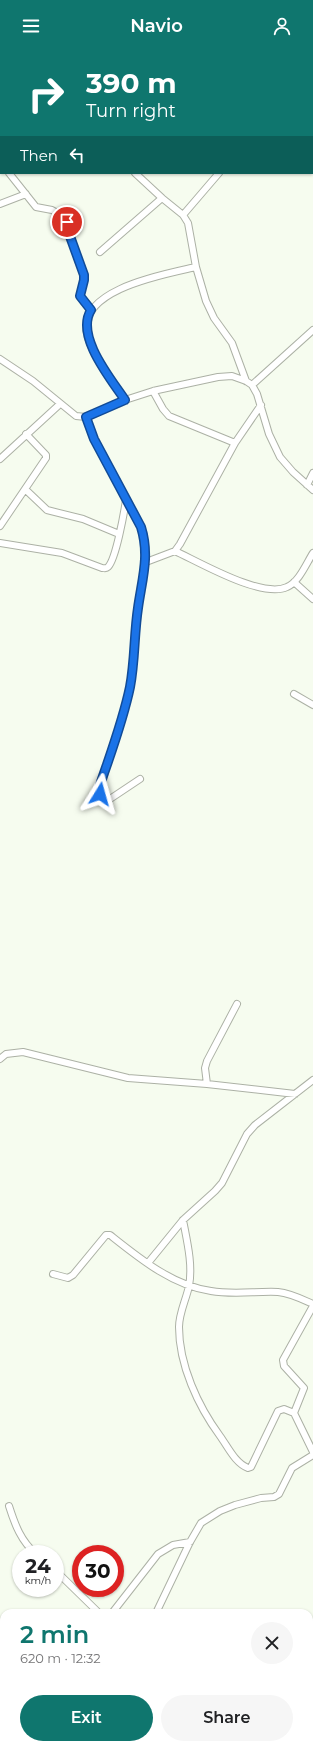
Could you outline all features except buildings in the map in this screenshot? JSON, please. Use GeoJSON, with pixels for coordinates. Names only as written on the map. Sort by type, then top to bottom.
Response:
{"type":"FeatureCollection","features":[{"type":"Feature","properties":{"kind":"street"},"geometry":{"type":"LineString","coordinates":[[10,174],[36,207],[52,210],[66,218],[67,228],[84,275],[80,296],[91,310]]}},
{"type":"Feature","properties":{"kind":"street"},"geometry":{"type":"LineString","coordinates":[[136,174],[183,215],[188,223],[191,231],[196,267],[210,310],[232,343],[246,380]]}},
{"type":"Feature","properties":{"kind":"street"},"geometry":{"type":"LineString","coordinates":[[183,215],[218,174]]}},
{"type":"Feature","properties":{"kind":"street"},"geometry":{"type":"LineString","coordinates":[[0,204],[26,194]]}},
{"type":"Feature","properties":{"kind":"street"},"geometry":{"type":"LineString","coordinates":[[100,252],[162,198]]}},
{"type":"Feature","properties":{"kind":"street"},"geometry":{"type":"LineString","coordinates":[[125,400],[106,372],[87,335],[87,317],[97,302],[126,287],[196,267]]}},
{"type":"Feature","properties":{"kind":"street"},"geometry":{"type":"LineString","coordinates":[[252,385],[313,330]]}},
{"type":"Feature","properties":{"kind":"street"},"geometry":{"type":"LineString","coordinates":[[0,359],[33,381],[76,416],[86,417],[125,400],[154,391],[218,377],[232,376],[246,380],[252,385],[261,405],[269,434],[280,457],[293,472],[313,490]]}},
{"type":"Feature","properties":{"kind":"street"},"geometry":{"type":"LineString","coordinates":[[154,391],[163,409],[170,416],[235,443]]}},
{"type":"Feature","properties":{"kind":"street"},"geometry":{"type":"LineString","coordinates":[[0,458],[60,404]]}},
{"type":"Feature","properties":{"kind":"street"},"geometry":{"type":"LineString","coordinates":[[146,562],[175,551],[235,443],[261,405]]}},
{"type":"Feature","properties":{"kind":"street"},"geometry":{"type":"LineString","coordinates":[[86,417],[94,439],[141,527],[146,543],[146,562],[137,610],[136,648],[130,686],[121,722],[99,788],[100,794],[105,798],[110,799],[140,779]]}},
{"type":"Feature","properties":{"kind":"street"},"geometry":{"type":"LineString","coordinates":[[0,526],[26,490],[46,458],[46,455],[26,434]]}},
{"type":"Feature","properties":{"kind":"street"},"geometry":{"type":"LineString","coordinates":[[307,485],[313,473]]}},
{"type":"Feature","properties":{"kind":"street"},"geometry":{"type":"LineString","coordinates":[[26,490],[47,510],[83,519],[120,534]]}},
{"type":"Feature","properties":{"kind":"street"},"geometry":{"type":"LineString","coordinates":[[0,543],[62,553],[102,568],[108,567],[111,563],[120,534],[126,500]]}},
{"type":"Feature","properties":{"kind":"street"},"geometry":{"type":"LineString","coordinates":[[175,551],[251,586],[269,590],[278,590],[287,587],[294,582],[313,553]]}},
{"type":"Feature","properties":{"kind":"street"},"geometry":{"type":"LineString","coordinates":[[294,582],[313,598]]}},
{"type":"Feature","properties":{"kind":"street"},"geometry":{"type":"LineString","coordinates":[[294,694],[313,704]]}},
{"type":"Feature","properties":{"kind":"street"},"geometry":{"type":"LineString","coordinates":[[207,1084],[205,1068],[207,1061],[237,1004]]}},
{"type":"Feature","properties":{"kind":"street"},"geometry":{"type":"LineString","coordinates":[[0,1059],[6,1054],[23,1052],[123,1077],[207,1084],[295,1094]]}},
{"type":"Feature","properties":{"kind":"street"},"geometry":{"type":"LineString","coordinates":[[148,1263],[183,1220],[222,1183],[247,1134],[255,1125],[313,1080]]}},
{"type":"Feature","properties":{"kind":"street"},"geometry":{"type":"LineString","coordinates":[[158,1609],[190,1542],[201,1523],[220,1511],[235,1505],[261,1498],[274,1497],[279,1494],[292,1468],[313,1453],[294,1413],[284,1409],[278,1411],[250,1467],[248,1468],[240,1463],[211,1424],[193,1389],[185,1366],[179,1327],[180,1315],[189,1286],[190,1260],[183,1220]]}},
{"type":"Feature","properties":{"kind":"street"},"geometry":{"type":"LineString","coordinates":[[53,1274],[68,1278],[73,1275],[106,1235],[110,1235],[148,1263],[189,1286],[211,1291],[279,1292],[294,1296],[313,1305],[283,1360],[284,1366],[304,1388],[294,1413]]}},
{"type":"Feature","properties":{"kind":"street"},"geometry":{"type":"LineString","coordinates":[[9,1506],[18,1531],[27,1545]]}},
{"type":"Feature","properties":{"kind":"street"},"geometry":{"type":"LineString","coordinates":[[115,1609],[158,1554],[173,1545],[190,1542]]}},
{"type":"Feature","properties":{"kind":"street"},"geometry":{"type":"LineString","coordinates":[[64,1579],[95,1609]]}},
{"type":"Feature","properties":{"kind":"route"},"geometry":{"type":"LineString","coordinates":[[67,222],[67,228],[84,275],[80,296],[91,310],[87,317],[87,335],[93,350],[125,400],[86,417],[94,439],[141,527],[146,543],[146,562],[137,610],[136,648],[130,686],[121,722],[99,788],[100,794]]}}]}
